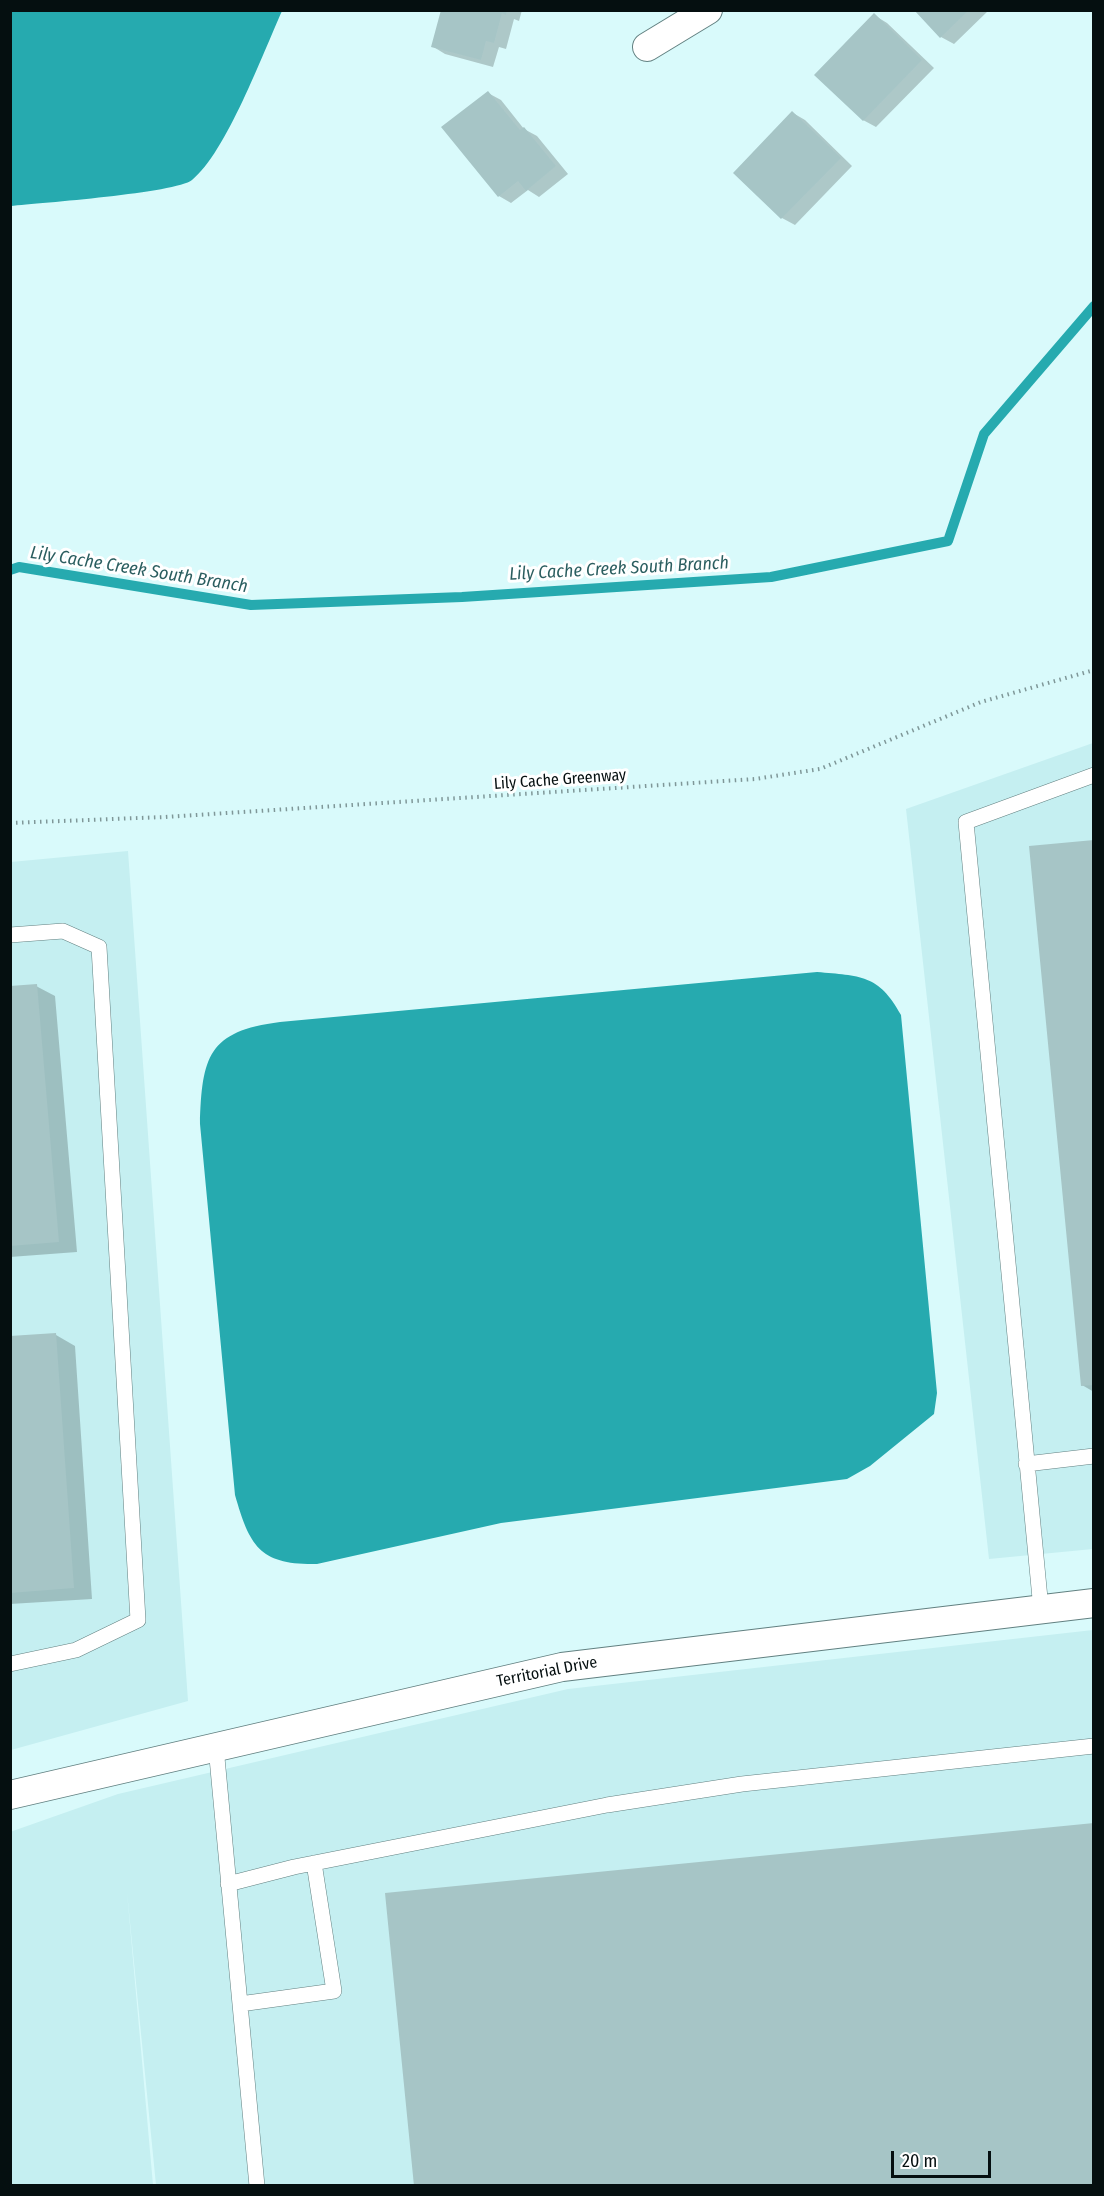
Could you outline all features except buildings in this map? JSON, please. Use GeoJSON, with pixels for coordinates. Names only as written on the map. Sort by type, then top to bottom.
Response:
{"type":"FeatureCollection","features":[{"type":"Feature","properties":{"kind":"street"},"geometry":{"type":"LineString","coordinates":[[647,47],[708,10]]}},
{"type":"Feature","properties":{"kind":"street","name":"Territorial Drive"},"geometry":{"type":"LineString","coordinates":[[10,1795],[562,1666],[1094,1603]]}},
{"type":"Feature","properties":{"kind":"lane"},"geometry":{"type":"LineString","coordinates":[[1041,1609],[966,822],[1094,775]]}},
{"type":"Feature","properties":{"kind":"lane"},"geometry":{"type":"LineString","coordinates":[[10,935],[63,931],[99,947],[138,1620],[76,1650],[10,1664]]}},
{"type":"Feature","properties":{"kind":"lane"},"geometry":{"type":"LineString","coordinates":[[1026,1464],[1094,1456]]}},
{"type":"Feature","properties":{"kind":"lane"},"geometry":{"type":"LineString","coordinates":[[228,1884],[314,1863],[607,1805],[742,1784],[1094,1746]]}},
{"type":"Feature","properties":{"kind":"lane"},"geometry":{"type":"LineString","coordinates":[[216,1747],[257,2186]]}},
{"type":"Feature","properties":{"kind":"lane"},"geometry":{"type":"LineString","coordinates":[[240,2004],[333,1991],[314,1863]]}},
{"type":"Feature","properties":{"kind":"path","name":"Lily Cache Greenway"},"geometry":{"type":"LineString","coordinates":[[10,823],[165,817],[766,777],[820,770],[981,702],[1094,670]]}},
{"type":"Feature","properties":{"kind":"shaded area"},"geometry":{"type":"Polygon","coordinates":[[[1093,743],[1093,1549],[989,1559],[906,809],[1093,743]]]}},
{"type":"Feature","properties":{"kind":"shaded area"},"geometry":{"type":"Polygon","coordinates":[[[128,851],[188,1701],[11,1750],[11,862],[128,851]]]}},
{"type":"Feature","properties":{"kind":"shaded area"},"geometry":{"type":"Polygon","coordinates":[[[1093,1630],[1093,2185],[156,2185],[127,1892],[153,2185],[11,2185],[10,1832],[118,1794],[568,1689],[1093,1630]]]}},
{"type":"Feature","properties":{"kind":"water"},"geometry":{"type":"Polygon","coordinates":[[[10,11],[282,11],[230,126],[205,167],[192,180],[181,185],[135,193],[11,206],[10,11]]]}},
{"type":"Feature","properties":{"kind":"water"},"geometry":{"type":"Polygon","coordinates":[[[817,972],[857,977],[876,984],[885,992],[901,1015],[937,1393],[934,1414],[870,1466],[847,1479],[501,1523],[317,1564],[282,1561],[260,1549],[246,1528],[235,1495],[200,1124],[203,1081],[214,1051],[237,1032],[280,1022],[817,972]]]}},
{"type":"Feature","properties":{"kind":"waterway","name":"Lily Cache Creek South Branch"},"geometry":{"type":"LineString","coordinates":[[10,570],[19,567],[251,605],[462,597],[771,577],[948,541],[984,434],[1094,306]]}}]}
